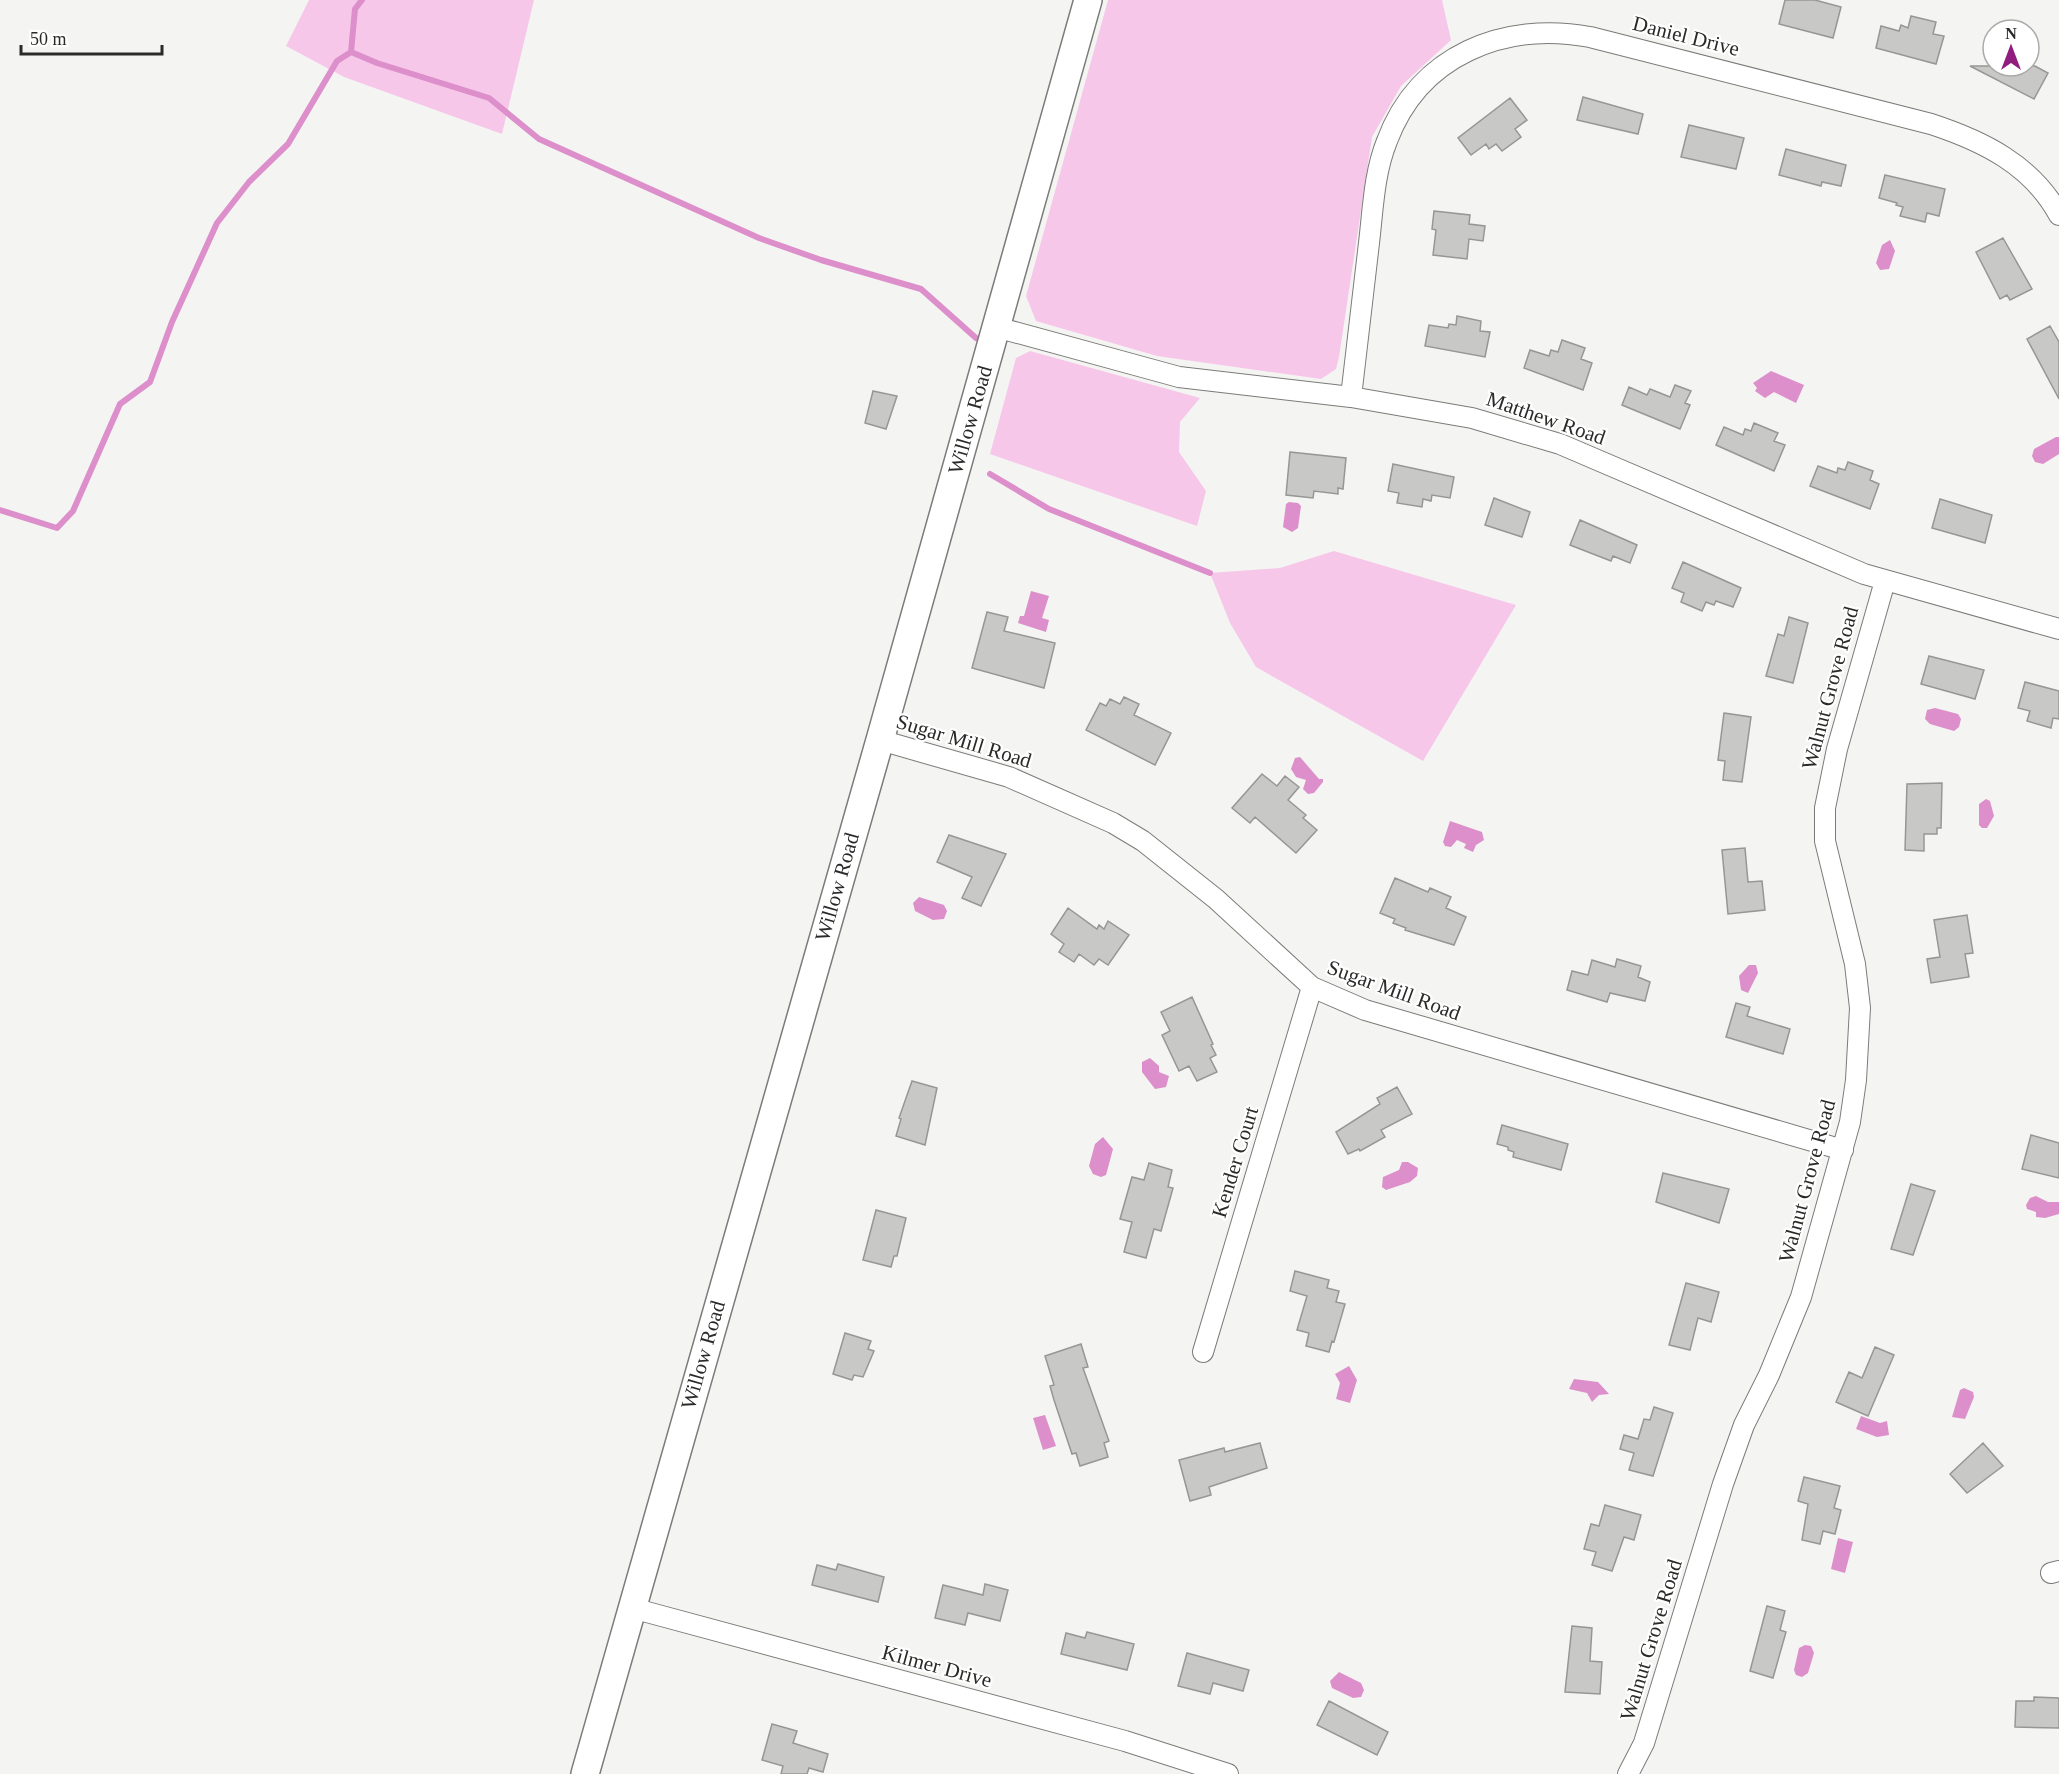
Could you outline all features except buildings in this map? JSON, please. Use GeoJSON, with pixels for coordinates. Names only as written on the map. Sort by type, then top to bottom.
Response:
{"type":"FeatureCollection","features":[{"type":"Feature","properties":{"kind":"street","name":"Willow Road"},"geometry":{"type":"LineString","coordinates":[[585,1774],[1088,0]]}},
{"type":"Feature","properties":{"kind":"street","name":"Daniel Drive"},"geometry":{"type":"LineString","coordinates":[[1351,397],[1377,174],[1395,120],[1431,76],[1453,60],[1505,36],[1536,31],[1590,37],[1931,124],[1968,136],[2002,153],[2030,177],[2059,215]]}},
{"type":"Feature","properties":{"kind":"street","name":"Matthew Road"},"geometry":{"type":"LineString","coordinates":[[996,327],[1179,377],[1351,397],[1472,418],[1560,444],[1885,581],[2059,629]]}},
{"type":"Feature","properties":{"kind":"street","name":"Walnut Grove Road"},"geometry":{"type":"LineString","coordinates":[[1628,1774],[1644,1743],[1723,1484],[1744,1425],[1769,1375],[1801,1297],[1843,1150],[1856,1080],[1860,1008],[1855,964],[1830,870],[1825,841],[1825,808],[1837,749],[1885,581]]}},
{"type":"Feature","properties":{"kind":"street","name":"Sugar Mill Road"},"geometry":{"type":"LineString","coordinates":[[880,740],[1010,777],[1113,823],[1143,841],[1216,899],[1312,987],[1365,1010],[1843,1150]]}},
{"type":"Feature","properties":{"kind":"street","name":"Kender Court"},"geometry":{"type":"LineString","coordinates":[[1203,1352],[1312,987]]}},
{"type":"Feature","properties":{"kind":"street","name":"Kilmer Drive"},"geometry":{"type":"LineString","coordinates":[[632,1608],[1125,1741],[1228,1774]]}},
{"type":"Feature","properties":{"kind":"shaded area"},"geometry":{"type":"Polygon","coordinates":[[[309,0],[534,0],[502,134],[344,77],[286,46],[309,0]]]}},
{"type":"Feature","properties":{"kind":"shaded area"},"geometry":{"type":"Polygon","coordinates":[[[1108,0],[1442,0],[1451,40],[1401,86],[1372,137],[1339,357],[1336,369],[1321,379],[1157,356],[1036,321],[1026,296],[1108,0]]]}},
{"type":"Feature","properties":{"kind":"shaded area"},"geometry":{"type":"Polygon","coordinates":[[[1890,240],[1895,251],[1889,269],[1880,270],[1876,263],[1882,245],[1890,240]]]}},
{"type":"Feature","properties":{"kind":"shaded area"},"geometry":{"type":"Polygon","coordinates":[[[1030,351],[1200,398],[1180,422],[1179,452],[1206,491],[1197,526],[990,454],[1016,358],[1030,351]]]}},
{"type":"Feature","properties":{"kind":"shaded area"},"geometry":{"type":"Polygon","coordinates":[[[1771,371],[1804,385],[1796,403],[1774,392],[1765,398],[1755,391],[1757,388],[1753,383],[1771,371]]]}},
{"type":"Feature","properties":{"kind":"shaded area"},"geometry":{"type":"Polygon","coordinates":[[[2059,437],[2059,454],[2043,464],[2035,462],[2032,456],[2034,449],[2059,437]]]}},
{"type":"Feature","properties":{"kind":"shaded area"},"geometry":{"type":"Polygon","coordinates":[[[1298,503],[1301,506],[1298,528],[1292,532],[1283,527],[1286,504],[1298,503]]]}},
{"type":"Feature","properties":{"kind":"shaded area"},"geometry":{"type":"Polygon","coordinates":[[[1334,551],[1516,605],[1423,761],[1256,667],[1230,623],[1210,573],[1280,568],[1334,551]]]}},
{"type":"Feature","properties":{"kind":"shaded area"},"geometry":{"type":"Polygon","coordinates":[[[1031,591],[1049,596],[1042,618],[1049,620],[1046,632],[1018,623],[1020,616],[1024,616],[1031,591]]]}},
{"type":"Feature","properties":{"kind":"shaded area"},"geometry":{"type":"Polygon","coordinates":[[[1935,708],[1958,714],[1961,719],[1959,727],[1954,731],[1930,724],[1925,719],[1927,710],[1935,708]]]}},
{"type":"Feature","properties":{"kind":"shaded area"},"geometry":{"type":"Polygon","coordinates":[[[1300,757],[1319,779],[1323,779],[1314,793],[1308,794],[1303,789],[1306,780],[1296,777],[1291,769],[1295,758],[1300,757]]]}},
{"type":"Feature","properties":{"kind":"shaded area"},"geometry":{"type":"Polygon","coordinates":[[[1986,799],[1990,801],[1994,816],[1987,828],[1982,828],[1979,825],[1979,804],[1986,799]]]}},
{"type":"Feature","properties":{"kind":"shaded area"},"geometry":{"type":"Polygon","coordinates":[[[1450,821],[1482,832],[1484,840],[1476,845],[1473,852],[1464,848],[1466,844],[1457,840],[1451,847],[1445,846],[1443,842],[1450,821]]]}},
{"type":"Feature","properties":{"kind":"shaded area"},"geometry":{"type":"Polygon","coordinates":[[[919,897],[944,905],[947,911],[944,919],[933,920],[915,911],[913,903],[919,897]]]}},
{"type":"Feature","properties":{"kind":"shaded area"},"geometry":{"type":"Polygon","coordinates":[[[1749,965],[1756,965],[1758,973],[1748,993],[1741,990],[1739,976],[1749,965]]]}},
{"type":"Feature","properties":{"kind":"shaded area"},"geometry":{"type":"Polygon","coordinates":[[[1150,1058],[1159,1066],[1159,1072],[1169,1076],[1166,1087],[1155,1089],[1142,1072],[1142,1062],[1150,1058]]]}},
{"type":"Feature","properties":{"kind":"shaded area"},"geometry":{"type":"Polygon","coordinates":[[[1103,1137],[1113,1149],[1106,1175],[1101,1177],[1093,1174],[1089,1166],[1095,1144],[1103,1137]]]}},
{"type":"Feature","properties":{"kind":"shaded area"},"geometry":{"type":"Polygon","coordinates":[[[1402,1162],[1408,1162],[1418,1168],[1417,1176],[1410,1182],[1386,1190],[1382,1187],[1383,1177],[1399,1170],[1402,1162]]]}},
{"type":"Feature","properties":{"kind":"shaded area"},"geometry":{"type":"Polygon","coordinates":[[[2036,1196],[2048,1202],[2059,1202],[2059,1214],[2045,1218],[2036,1217],[2036,1212],[2027,1209],[2026,1205],[2030,1198],[2036,1196]]]}},
{"type":"Feature","properties":{"kind":"shaded area"},"geometry":{"type":"Polygon","coordinates":[[[1349,1366],[1357,1380],[1350,1403],[1336,1399],[1340,1383],[1335,1374],[1349,1366]]]}},
{"type":"Feature","properties":{"kind":"shaded area"},"geometry":{"type":"Polygon","coordinates":[[[1574,1379],[1598,1382],[1609,1394],[1599,1395],[1592,1402],[1587,1393],[1569,1389],[1574,1379]]]}},
{"type":"Feature","properties":{"kind":"shaded area"},"geometry":{"type":"Polygon","coordinates":[[[1964,1388],[1973,1392],[1974,1397],[1965,1419],[1952,1417],[1960,1390],[1964,1388]]]}},
{"type":"Feature","properties":{"kind":"shaded area"},"geometry":{"type":"Polygon","coordinates":[[[1045,1415],[1056,1446],[1043,1450],[1033,1418],[1045,1415]]]}},
{"type":"Feature","properties":{"kind":"shaded area"},"geometry":{"type":"Polygon","coordinates":[[[1861,1416],[1880,1423],[1887,1421],[1889,1435],[1877,1437],[1856,1429],[1861,1416]]]}},
{"type":"Feature","properties":{"kind":"shaded area"},"geometry":{"type":"Polygon","coordinates":[[[1838,1538],[1853,1542],[1845,1573],[1831,1569],[1838,1538]]]}},
{"type":"Feature","properties":{"kind":"shaded area"},"geometry":{"type":"Polygon","coordinates":[[[1805,1645],[1811,1646],[1814,1653],[1808,1673],[1802,1677],[1796,1675],[1794,1670],[1799,1648],[1805,1645]]]}},
{"type":"Feature","properties":{"kind":"shaded area"},"geometry":{"type":"Polygon","coordinates":[[[1339,1672],[1361,1683],[1364,1690],[1361,1697],[1353,1698],[1332,1688],[1330,1681],[1339,1672]]]}},
{"type":"Feature","properties":{"kind":"waterway"},"geometry":{"type":"LineString","coordinates":[[351,52],[355,9],[362,0]]}},
{"type":"Feature","properties":{"kind":"waterway"},"geometry":{"type":"LineString","coordinates":[[351,52],[377,63],[489,98],[539,139],[759,238],[821,260],[921,289],[976,338]]}},
{"type":"Feature","properties":{"kind":"waterway"},"geometry":{"type":"LineString","coordinates":[[0,510],[57,528],[73,511],[120,404],[150,382],[172,322],[217,223],[249,182],[288,144],[337,61],[351,52]]}},
{"type":"Feature","properties":{"kind":"waterway"},"geometry":{"type":"LineString","coordinates":[[990,474],[1049,509],[1210,573]]}}]}
